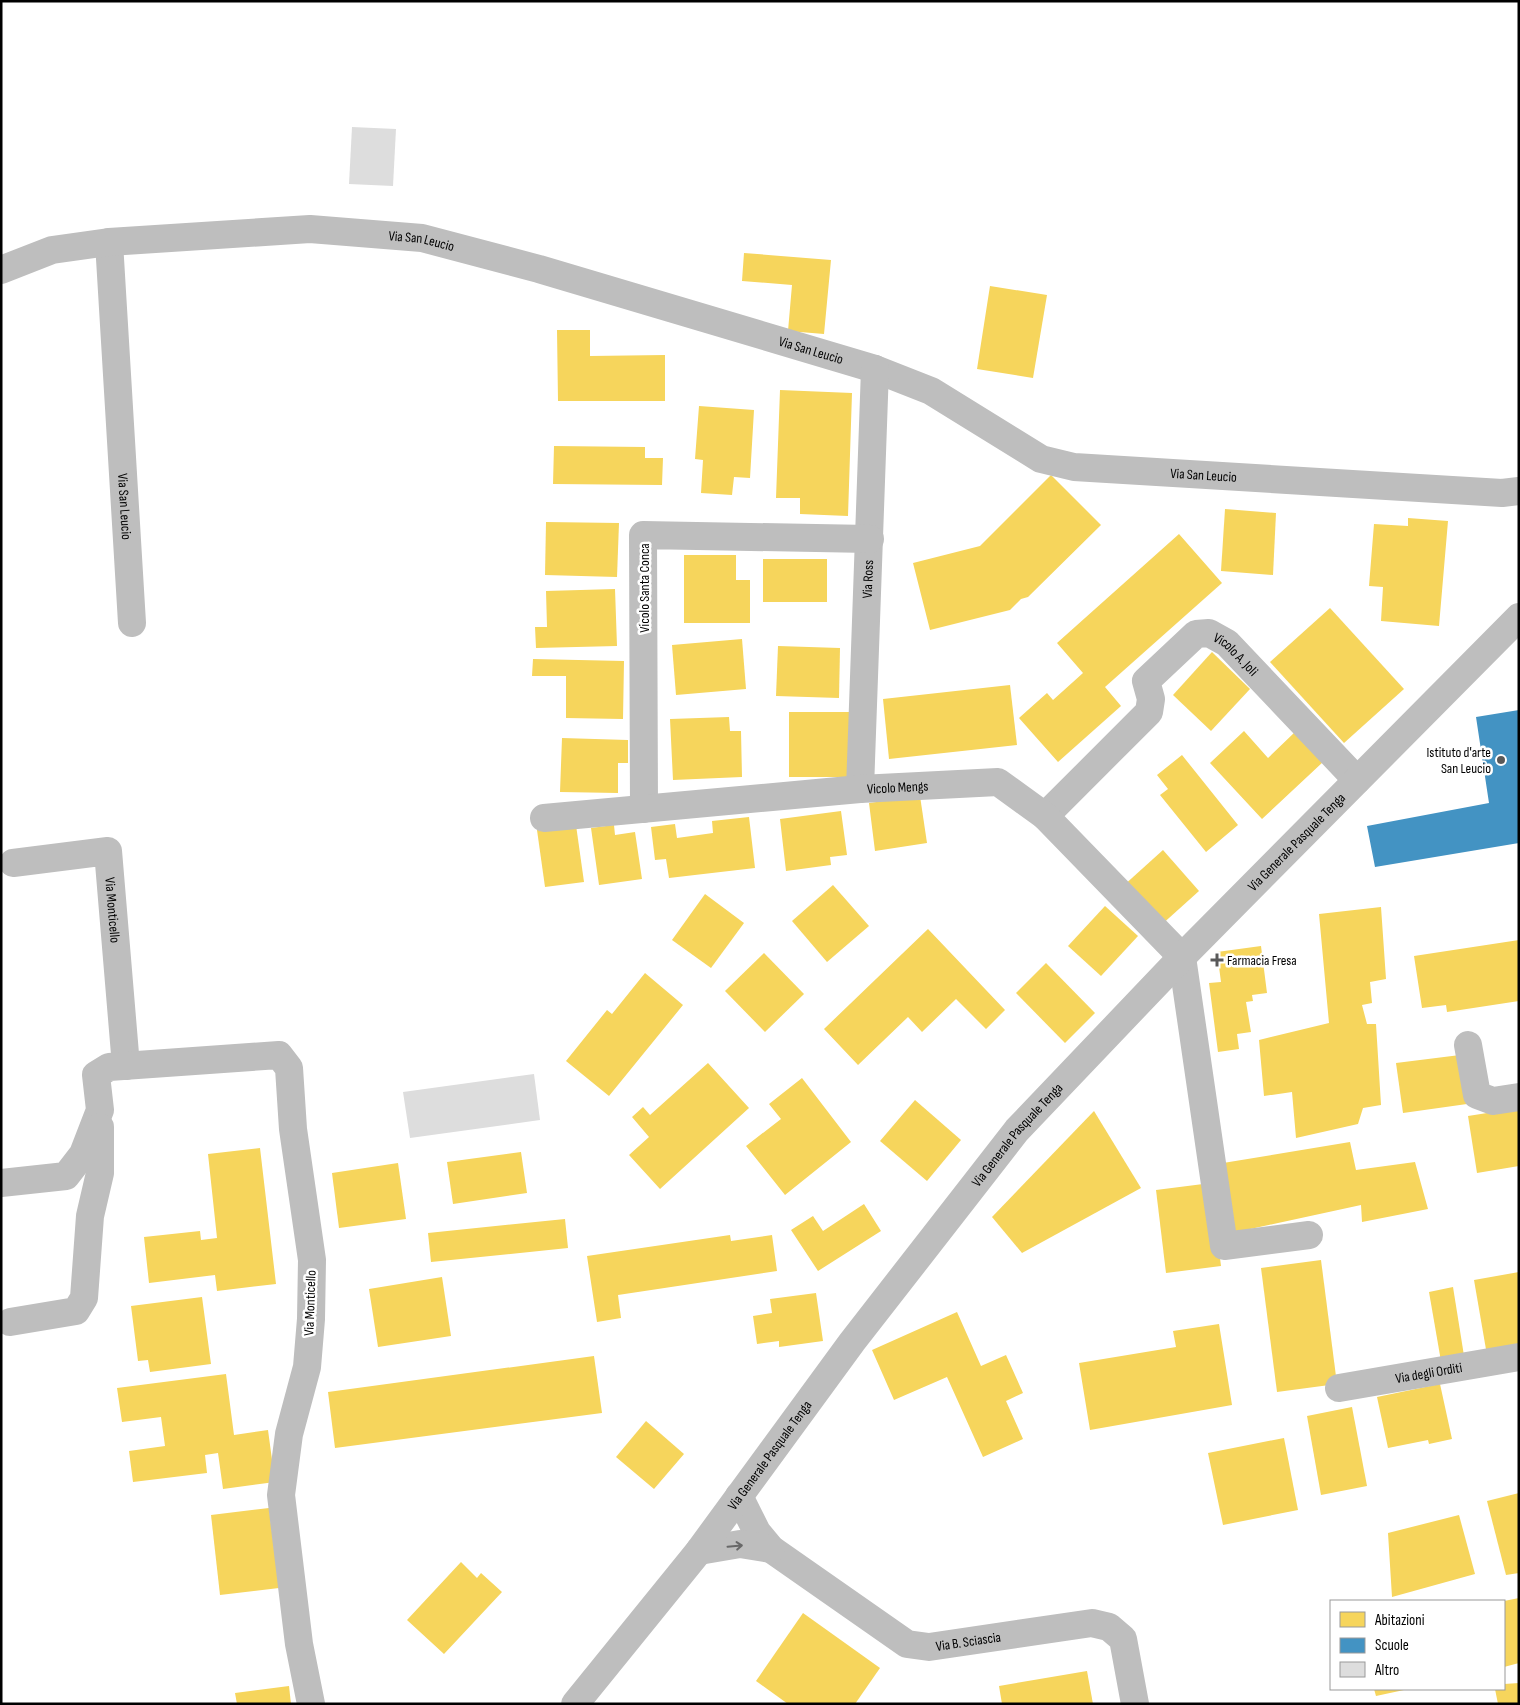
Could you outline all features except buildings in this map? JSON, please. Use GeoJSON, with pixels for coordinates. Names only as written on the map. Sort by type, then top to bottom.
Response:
{"type":"FeatureCollection","features":[{"type":"Feature","properties":{"kind":"street","name":"Via San Leucio"},"geometry":{"type":"LineString","coordinates":[[1,270],[52,250],[109,242],[310,229],[422,238],[539,269],[874,369],[931,391],[1040,459],[1074,467],[1513,494]]}},
{"type":"Feature","properties":{"kind":"street","name":"Via San Leucio"},"geometry":{"type":"LineString","coordinates":[[109,242],[132,623]]}},
{"type":"Feature","properties":{"kind":"street","name":"Via Ross"},"geometry":{"type":"LineString","coordinates":[[860,789],[870,539],[874,369]]}},
{"type":"Feature","properties":{"kind":"street","name":"Vicolo Santa Conca"},"geometry":{"type":"LineString","coordinates":[[644,809],[644,535],[870,539]]}},
{"type":"Feature","properties":{"kind":"street","name":"Via Generale Pasquale Tenga"},"geometry":{"type":"LineString","coordinates":[[575,1704],[699,1551],[852,1342],[1017,1130],[1182,957],[1519,617]]}},
{"type":"Feature","properties":{"kind":"street","name":"Vicolo A. Joli"},"geometry":{"type":"LineString","coordinates":[[1045,816],[1149,712],[1151,699],[1146,681],[1196,634],[1209,634],[1227,643],[1357,780]]}},
{"type":"Feature","properties":{"kind":"street","name":"Vicolo Mengs"},"geometry":{"type":"LineString","coordinates":[[544,818],[860,789],[998,782],[1045,816],[1182,957]]}},
{"type":"Feature","properties":{"kind":"street","name":"Via Monticello"},"geometry":{"type":"LineString","coordinates":[[13,863],[108,851],[126,1066]]}},
{"type":"Feature","properties":{"kind":"street"},"geometry":{"type":"LineString","coordinates":[[1182,957],[1224,1246],[1309,1234]]}},
{"type":"Feature","properties":{"kind":"street"},"geometry":{"type":"LineString","coordinates":[[1468,1045],[1477,1095],[1493,1101],[1519,1097]]}},
{"type":"Feature","properties":{"kind":"street","name":"Via Monticello"},"geometry":{"type":"LineString","coordinates":[[10,1322],[76,1311],[84,1298],[90,1216],[100,1173],[100,1110],[96,1075],[109,1067],[279,1055],[289,1068],[293,1129],[312,1260],[311,1319],[307,1367],[289,1434],[281,1495],[299,1644],[311,1704]]}},
{"type":"Feature","properties":{"kind":"street","name":"Via Monticello"},"geometry":{"type":"LineString","coordinates":[[1,1183],[66,1176],[83,1154],[100,1110]]}},
{"type":"Feature","properties":{"kind":"street","name":"Via degli Orditi"},"geometry":{"type":"LineString","coordinates":[[1339,1388],[1519,1357]]}},
{"type":"Feature","properties":{"kind":"street"},"geometry":{"type":"LineString","coordinates":[[739,1496],[757,1532],[771,1549]]}},
{"type":"Feature","properties":{"kind":"street"},"geometry":{"type":"LineString","coordinates":[[699,1551],[740,1544],[771,1549]]}},
{"type":"Feature","properties":{"kind":"street","name":"Via B. Sciascia"},"geometry":{"type":"LineString","coordinates":[[771,1549],[907,1644],[929,1647],[1092,1623],[1109,1627],[1123,1639],[1135,1704]]}},
{"type":"Feature","properties":{"kind":"place","name":"Istituto d'arte San Leucio"},"geometry":{"type":"Point","coordinates":[1501,760]}},
{"type":"Feature","properties":{"kind":"place","name":"Farmacia Fresa"},"geometry":{"type":"Point","coordinates":[1217,960]}}]}
